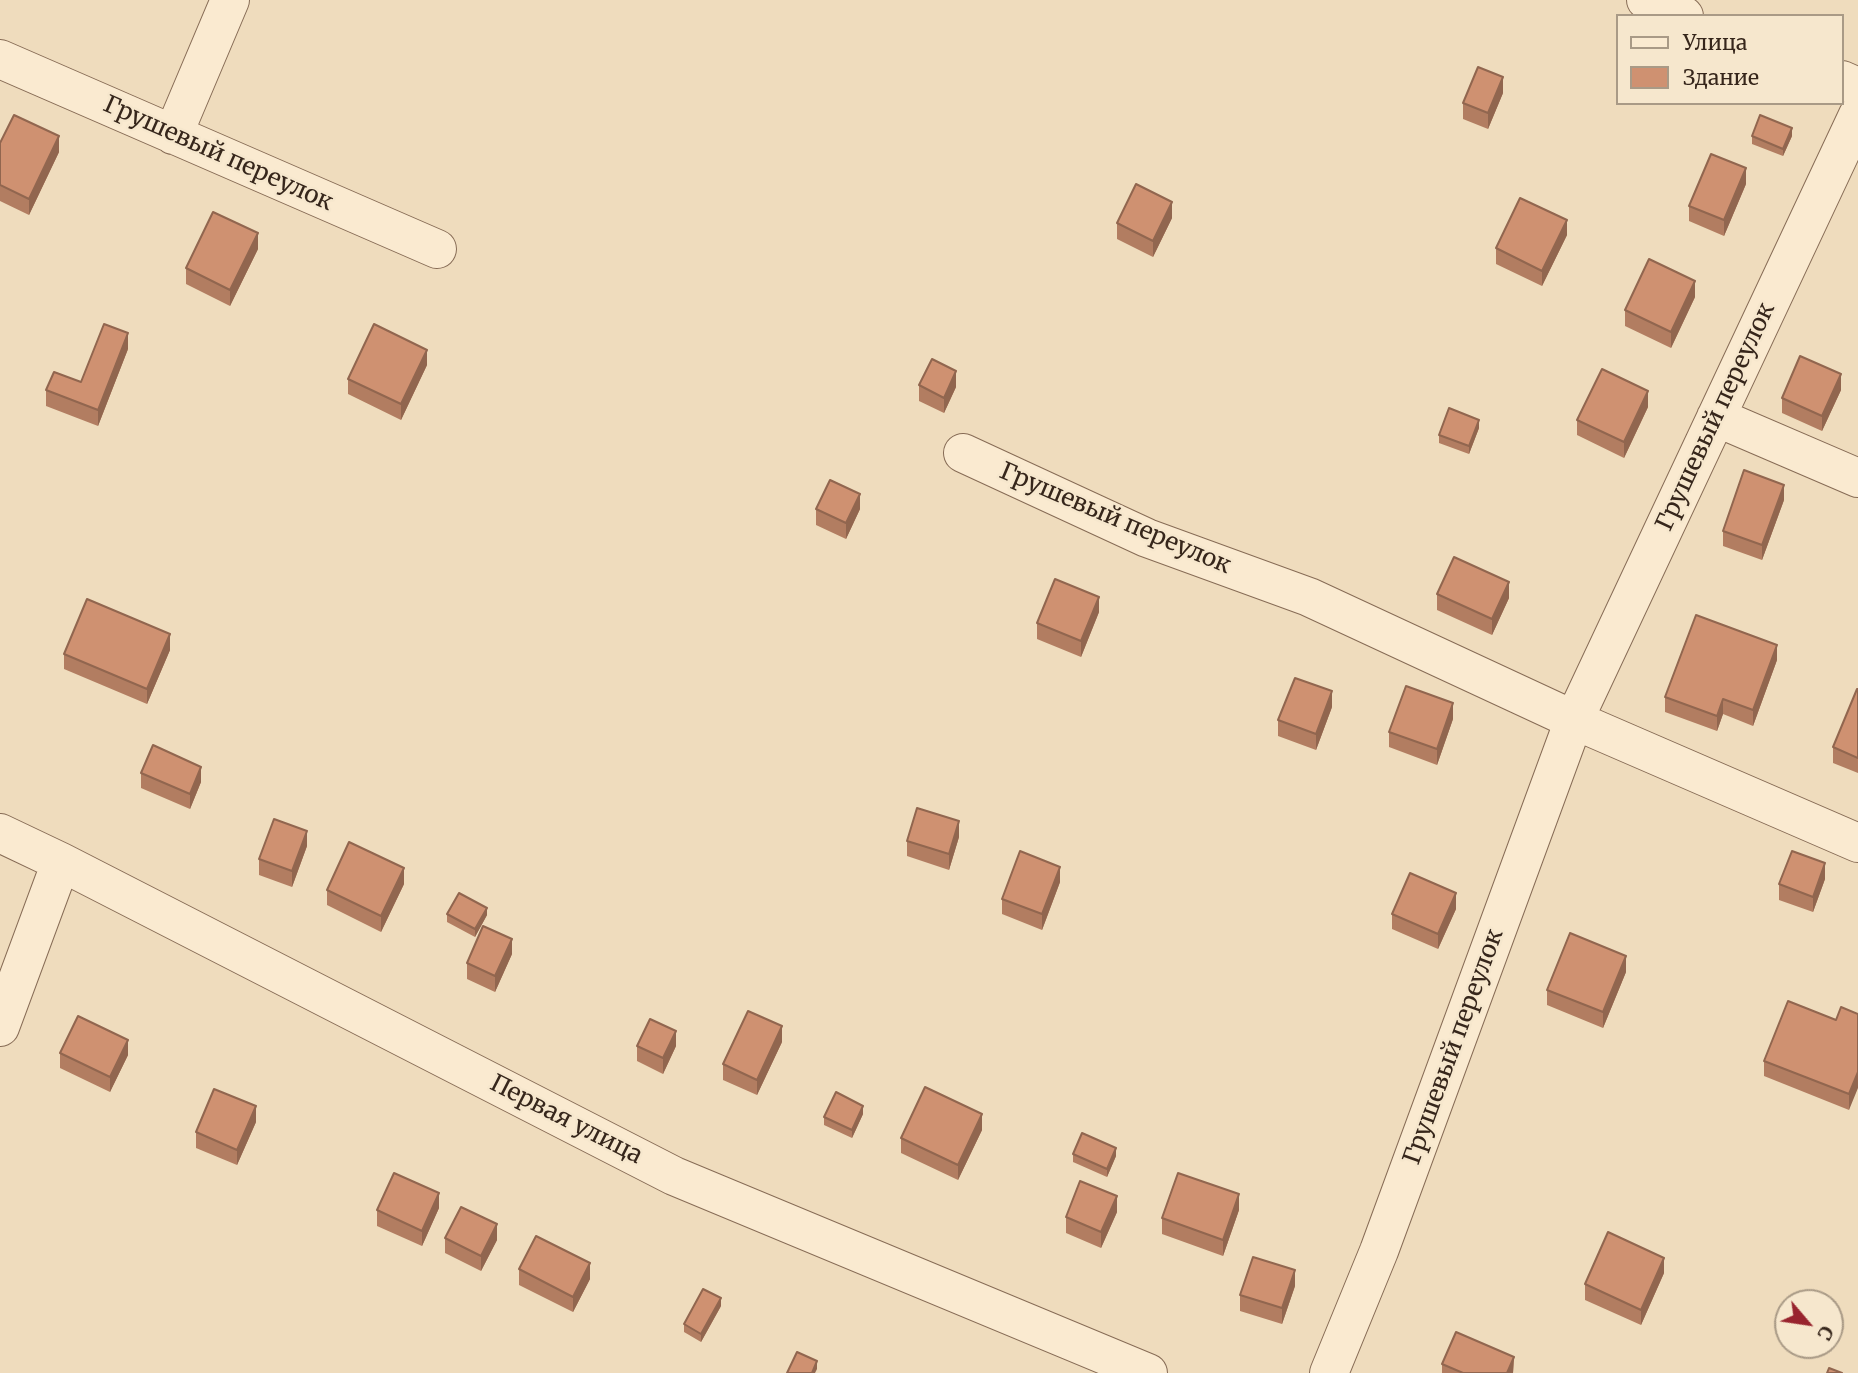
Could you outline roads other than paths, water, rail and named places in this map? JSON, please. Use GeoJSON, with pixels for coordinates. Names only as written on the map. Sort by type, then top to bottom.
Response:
{"type":"FeatureCollection","features":[{"type":"Feature","properties":{"kind":"street"},"geometry":{"type":"LineString","coordinates":[[173,135],[230,0]]}},
{"type":"Feature","properties":{"kind":"street"},"geometry":{"type":"LineString","coordinates":[[1646,0],[1679,14]]}},
{"type":"Feature","properties":{"kind":"street","name":"Грушевый переулок"},"geometry":{"type":"LineString","coordinates":[[0,59],[436,249]]}},
{"type":"Feature","properties":{"kind":"street","name":"Грушевый переулок"},"geometry":{"type":"LineString","coordinates":[[1329,1373],[1379,1251],[1574,720],[1858,115]]}},
{"type":"Feature","properties":{"kind":"street"},"geometry":{"type":"LineString","coordinates":[[1716,416],[1858,478]]}},
{"type":"Feature","properties":{"kind":"street","name":"Грушевый переулок"},"geometry":{"type":"LineString","coordinates":[[963,453],[1147,538],[1309,597],[1574,720],[1858,843]]}},
{"type":"Feature","properties":{"kind":"street","name":"Первая улица"},"geometry":{"type":"LineString","coordinates":[[0,833],[674,1176],[1148,1373]]}},
{"type":"Feature","properties":{"kind":"street"},"geometry":{"type":"LineString","coordinates":[[0,1027],[61,862]]}}]}
